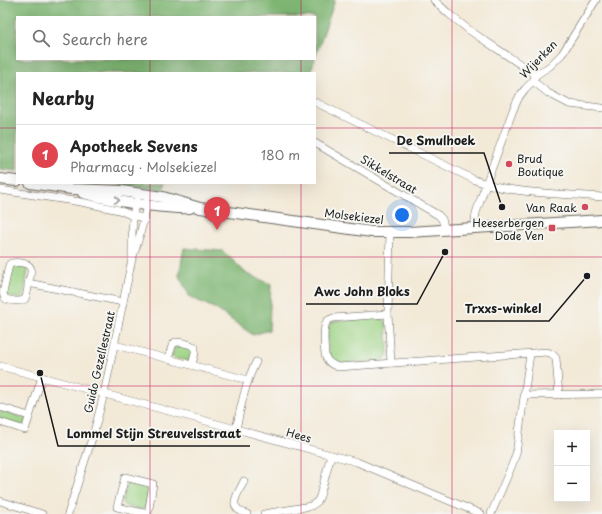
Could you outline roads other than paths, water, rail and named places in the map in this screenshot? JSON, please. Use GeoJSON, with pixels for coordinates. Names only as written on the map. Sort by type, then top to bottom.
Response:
{"type":"FeatureCollection","features":[{"type":"Feature","properties":{"kind":"main road"},"geometry":{"type":"LineString","coordinates":[[0,179],[16,181]]}},
{"type":"Feature","properties":{"kind":"main road","name":"Molsekiezel"},"geometry":{"type":"LineString","coordinates":[[37,184],[72,189],[112,190],[163,197],[200,208]]}},
{"type":"Feature","properties":{"kind":"main road","name":"Molsekiezel"},"geometry":{"type":"LineString","coordinates":[[72,189],[102,198],[147,205],[171,208],[200,208],[372,232],[445,230],[602,220]]}},
{"type":"Feature","properties":{"kind":"street"},"geometry":{"type":"LineString","coordinates":[[434,0],[469,30],[504,53],[535,78],[548,93],[569,104],[602,108]]}},
{"type":"Feature","properties":{"kind":"street","name":"Wijerken"},"geometry":{"type":"LineString","coordinates":[[474,228],[476,213],[486,184],[513,110],[522,93],[535,78],[562,54],[596,0]]}},
{"type":"Feature","properties":{"kind":"street"},"geometry":{"type":"LineString","coordinates":[[316,102],[486,184],[517,190],[602,197]]}},
{"type":"Feature","properties":{"kind":"street","name":"Sikkelstraat"},"geometry":{"type":"LineString","coordinates":[[316,144],[438,215],[442,219],[445,230]]}},
{"type":"Feature","properties":{"kind":"street"},"geometry":{"type":"LineString","coordinates":[[0,190],[81,202],[118,210],[134,216],[145,218]]}},
{"type":"Feature","properties":{"kind":"street"},"geometry":{"type":"LineString","coordinates":[[135,203],[142,194],[147,205]]}},
{"type":"Feature","properties":{"kind":"street","name":"Guido Gezellestraat"},"geometry":{"type":"LineString","coordinates":[[132,259],[135,203]]}},
{"type":"Feature","properties":{"kind":"street","name":"Guido Gezellestraat"},"geometry":{"type":"LineString","coordinates":[[68,514],[94,432],[104,394],[132,259],[140,237],[147,205]]}},
{"type":"Feature","properties":{"kind":"street"},"geometry":{"type":"LineString","coordinates":[[390,232],[388,314],[391,363]]}},
{"type":"Feature","properties":{"kind":"street"},"geometry":{"type":"LineString","coordinates":[[13,262],[28,265],[30,267],[31,269],[28,283],[25,298],[21,302],[6,299],[4,297],[3,293],[9,265],[11,263],[13,262]]}},
{"type":"Feature","properties":{"kind":"street"},"geometry":{"type":"LineString","coordinates":[[28,283],[123,302]]}},
{"type":"Feature","properties":{"kind":"street"},"geometry":{"type":"LineString","coordinates":[[388,314],[333,318],[328,320],[325,324],[324,330],[326,358],[331,364],[338,367],[547,352],[556,358],[559,395]]}},
{"type":"Feature","properties":{"kind":"street"},"geometry":{"type":"LineString","coordinates":[[168,359],[172,346],[175,342],[190,344],[195,347],[192,365]]}},
{"type":"Feature","properties":{"kind":"street"},"geometry":{"type":"LineString","coordinates":[[115,345],[248,380]]}},
{"type":"Feature","properties":{"kind":"street"},"geometry":{"type":"LineString","coordinates":[[491,514],[516,454],[530,354]]}},
{"type":"Feature","properties":{"kind":"street"},"geometry":{"type":"LineString","coordinates":[[236,429],[248,380],[256,362]]}},
{"type":"Feature","properties":{"kind":"street","name":"Hees"},"geometry":{"type":"LineString","coordinates":[[0,366],[357,462],[481,514]]}},
{"type":"Feature","properties":{"kind":"street"},"geometry":{"type":"LineString","coordinates":[[0,422],[25,430],[42,377]]}},
{"type":"Feature","properties":{"kind":"street"},"geometry":{"type":"LineString","coordinates":[[525,395],[602,394]]}},
{"type":"Feature","properties":{"kind":"street"},"geometry":{"type":"LineString","coordinates":[[0,407],[29,416]]}},
{"type":"Feature","properties":{"kind":"street"},"geometry":{"type":"LineString","coordinates":[[264,514],[311,506],[317,502],[331,455]]}},
{"type":"Feature","properties":{"kind":"street"},"geometry":{"type":"LineString","coordinates":[[125,477],[153,484],[148,514],[117,507],[125,477]]}},
{"type":"Feature","properties":{"kind":"street"},"geometry":{"type":"LineString","coordinates":[[244,481],[235,501],[235,505],[238,510],[247,514]]}},
{"type":"Feature","properties":{"kind":"street"},"geometry":{"type":"LineString","coordinates":[[0,501],[42,514]]}},
{"type":"Feature","properties":{"kind":"place","name":"Brud Boutique"},"geometry":{"type":"Point","coordinates":[509,164]}},
{"type":"Feature","properties":{"kind":"place","name":"De Smulhoek"},"geometry":{"type":"Point","coordinates":[502,207]}},
{"type":"Feature","properties":{"kind":"place","name":"Van Raak"},"geometry":{"type":"Point","coordinates":[585,207]}},
{"type":"Feature","properties":{"kind":"place","name":"Heeserbergen Dode Ven"},"geometry":{"type":"Point","coordinates":[552,228]}},
{"type":"Feature","properties":{"kind":"place","name":"Apotheek Sevens"},"geometry":{"type":"Point","coordinates":[217,230]}},
{"type":"Feature","properties":{"kind":"place","name":"Awc John Bloks"},"geometry":{"type":"Point","coordinates":[445,252]}},
{"type":"Feature","properties":{"kind":"place","name":"Trxxs-winkel"},"geometry":{"type":"Point","coordinates":[587,276]}},
{"type":"Feature","properties":{"kind":"place","name":"Lommel Stijn Streuvelsstraat"},"geometry":{"type":"Point","coordinates":[40,373]}}]}
